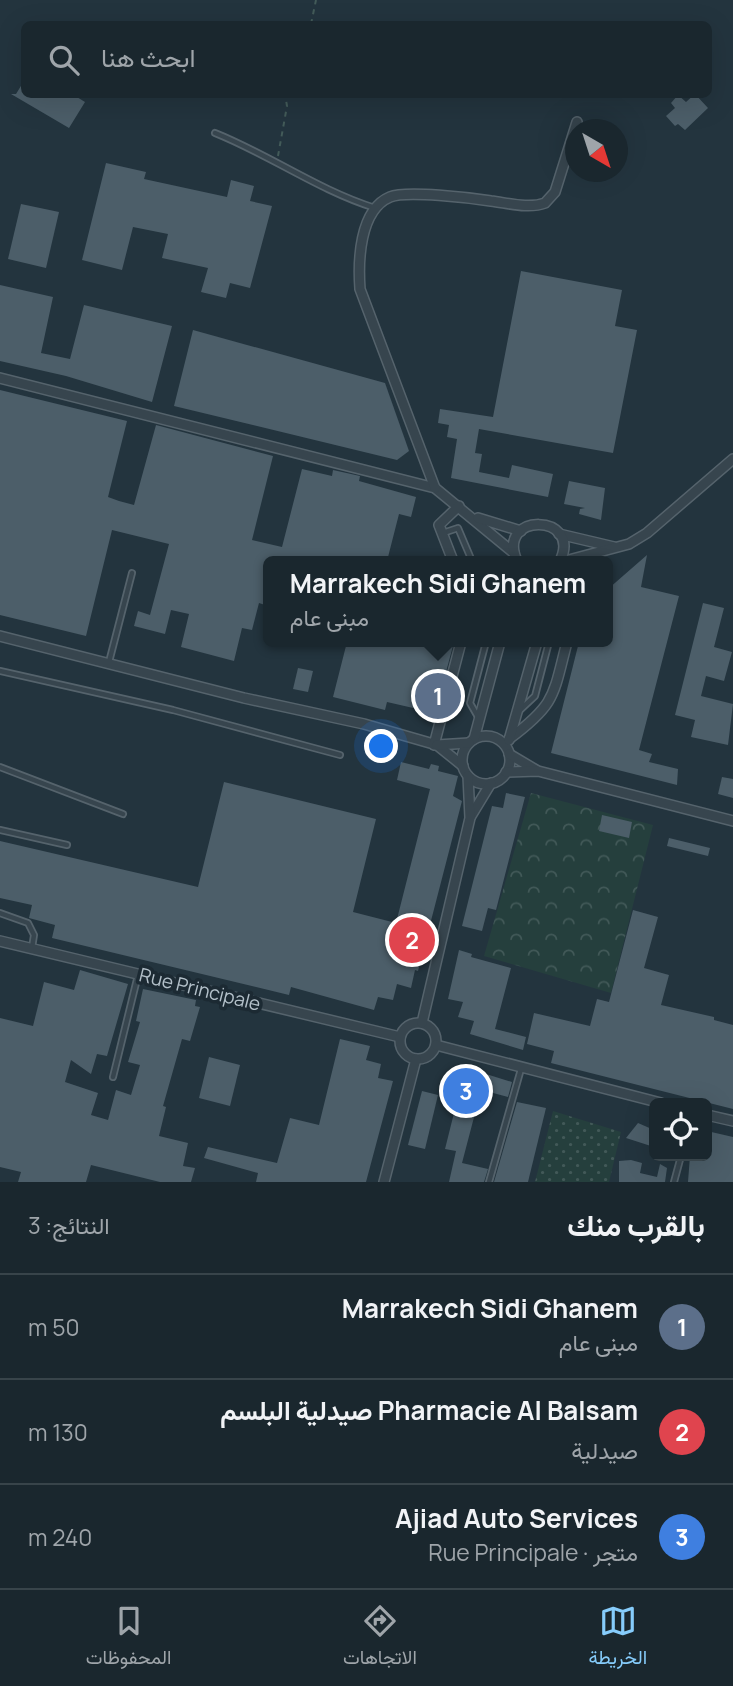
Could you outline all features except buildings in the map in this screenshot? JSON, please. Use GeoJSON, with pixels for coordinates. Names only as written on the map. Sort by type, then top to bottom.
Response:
{"type":"FeatureCollection","features":[{"type":"Feature","properties":{"kind":"street"},"geometry":{"type":"LineString","coordinates":[[435,488],[360,289],[359,258],[375,208],[395,195],[455,197],[527,205],[545,203],[555,192],[565,160]]}},
{"type":"Feature","properties":{"kind":"street"},"geometry":{"type":"LineString","coordinates":[[0,379],[435,488],[473,517],[513,556]]}},
{"type":"Feature","properties":{"kind":"street"},"geometry":{"type":"LineString","coordinates":[[593,556],[647,533],[733,459]]}},
{"type":"Feature","properties":{"kind":"street"},"geometry":{"type":"LineString","coordinates":[[451,556],[439,526],[442,520],[459,506]]}},
{"type":"Feature","properties":{"kind":"street"},"geometry":{"type":"LineString","coordinates":[[473,517],[521,531]]}},
{"type":"Feature","properties":{"kind":"street"},"geometry":{"type":"LineString","coordinates":[[515,556],[515,540],[521,531],[538,523],[550,526],[559,534],[564,545],[563,556]]}},
{"type":"Feature","properties":{"kind":"street"},"geometry":{"type":"LineString","coordinates":[[559,534],[615,547]]}},
{"type":"Feature","properties":{"kind":"street"},"geometry":{"type":"LineString","coordinates":[[0,636],[436,745],[492,737],[538,771]]}},
{"type":"Feature","properties":{"kind":"street"},"geometry":{"type":"LineString","coordinates":[[436,745],[460,647]]}},
{"type":"Feature","properties":{"kind":"street"},"geometry":{"type":"LineString","coordinates":[[463,766],[463,753],[472,741],[480,719],[499,647]]}},
{"type":"Feature","properties":{"kind":"street"},"geometry":{"type":"LineString","coordinates":[[506,772],[508,747],[536,647]]}},
{"type":"Feature","properties":{"kind":"street"},"geometry":{"type":"LineString","coordinates":[[508,747],[551,701],[566,647]]}},
{"type":"Feature","properties":{"kind":"street"},"geometry":{"type":"LineString","coordinates":[[422,1023],[470,818],[468,776],[463,766],[436,745]]}},
{"type":"Feature","properties":{"kind":"street"},"geometry":{"type":"LineString","coordinates":[[470,818],[491,783],[506,772],[538,771],[733,821]]}},
{"type":"Feature","properties":{"kind":"street"},"geometry":{"type":"LineString","coordinates":[[468,776],[479,783],[491,783]]}},
{"type":"Feature","properties":{"kind":"street","name":"Rue Principale"},"geometry":{"type":"LineString","coordinates":[[0,941],[400,1037]]}},
{"type":"Feature","properties":{"kind":"street"},"geometry":{"type":"LineString","coordinates":[[422,1023],[434,1031],[436,1045],[429,1056],[416,1059],[405,1054],[400,1037],[410,1024],[422,1023]]}},
{"type":"Feature","properties":{"kind":"street"},"geometry":{"type":"LineString","coordinates":[[436,1045],[649,1100]]}},
{"type":"Feature","properties":{"kind":"street"},"geometry":{"type":"LineString","coordinates":[[384,1182],[416,1059]]}},
{"type":"Feature","properties":{"kind":"street"},"geometry":{"type":"LineString","coordinates":[[712,1116],[733,1121]]}},
{"type":"Feature","properties":{"kind":"lane"},"geometry":{"type":"LineString","coordinates":[[215,133],[277,162],[321,187],[375,208]]}},
{"type":"Feature","properties":{"kind":"lane"},"geometry":{"type":"LineString","coordinates":[[443,533],[458,528],[470,556]]}},
{"type":"Feature","properties":{"kind":"lane"},"geometry":{"type":"LineString","coordinates":[[109,662],[132,573]]}},
{"type":"Feature","properties":{"kind":"lane"},"geometry":{"type":"LineString","coordinates":[[480,719],[470,702],[485,647]]}},
{"type":"Feature","properties":{"kind":"lane"},"geometry":{"type":"LineString","coordinates":[[517,712],[535,696],[548,647]]}},
{"type":"Feature","properties":{"kind":"lane"},"geometry":{"type":"LineString","coordinates":[[0,671],[173,710],[340,755]]}},
{"type":"Feature","properties":{"kind":"lane"},"geometry":{"type":"LineString","coordinates":[[0,767],[123,814]]}},
{"type":"Feature","properties":{"kind":"lane"},"geometry":{"type":"LineString","coordinates":[[0,830],[66,845]]}},
{"type":"Feature","properties":{"kind":"lane"},"geometry":{"type":"LineString","coordinates":[[0,913],[29,923],[34,935],[32,949]]}},
{"type":"Feature","properties":{"kind":"lane"},"geometry":{"type":"LineString","coordinates":[[113,1077],[139,974]]}},
{"type":"Feature","properties":{"kind":"lane"},"geometry":{"type":"LineString","coordinates":[[489,1182],[521,1069]]}},
{"type":"Feature","properties":{"kind":"lane"},"geometry":{"type":"LineString","coordinates":[[674,1182],[680,1161]]}},
{"type":"Feature","properties":{"kind":"path"},"geometry":{"type":"LineString","coordinates":[[312,21],[316,0]]}},
{"type":"Feature","properties":{"kind":"path"},"geometry":{"type":"LineString","coordinates":[[277,162],[285,98]]}},
{"type":"Feature","properties":{"kind":"green space"},"geometry":{"type":"Polygon","coordinates":[[[531,793],[653,825],[611,993],[484,956],[531,793]]]}},
{"type":"Feature","properties":{"kind":"green space"},"geometry":{"type":"Polygon","coordinates":[[[553,1111],[621,1132],[609,1182],[535,1182],[553,1111]]]}},
{"type":"Feature","properties":{"kind":"place","name":"Marrakech Sidi Ghanem"},"geometry":{"type":"Point","coordinates":[438,696]}},
{"type":"Feature","properties":{"kind":"place","name":"Pharmacie Al Balsam صيدلية البلسم"},"geometry":{"type":"Point","coordinates":[412,940]}},
{"type":"Feature","properties":{"kind":"place","name":"Ajiad Auto Services"},"geometry":{"type":"Point","coordinates":[466,1091]}}]}
